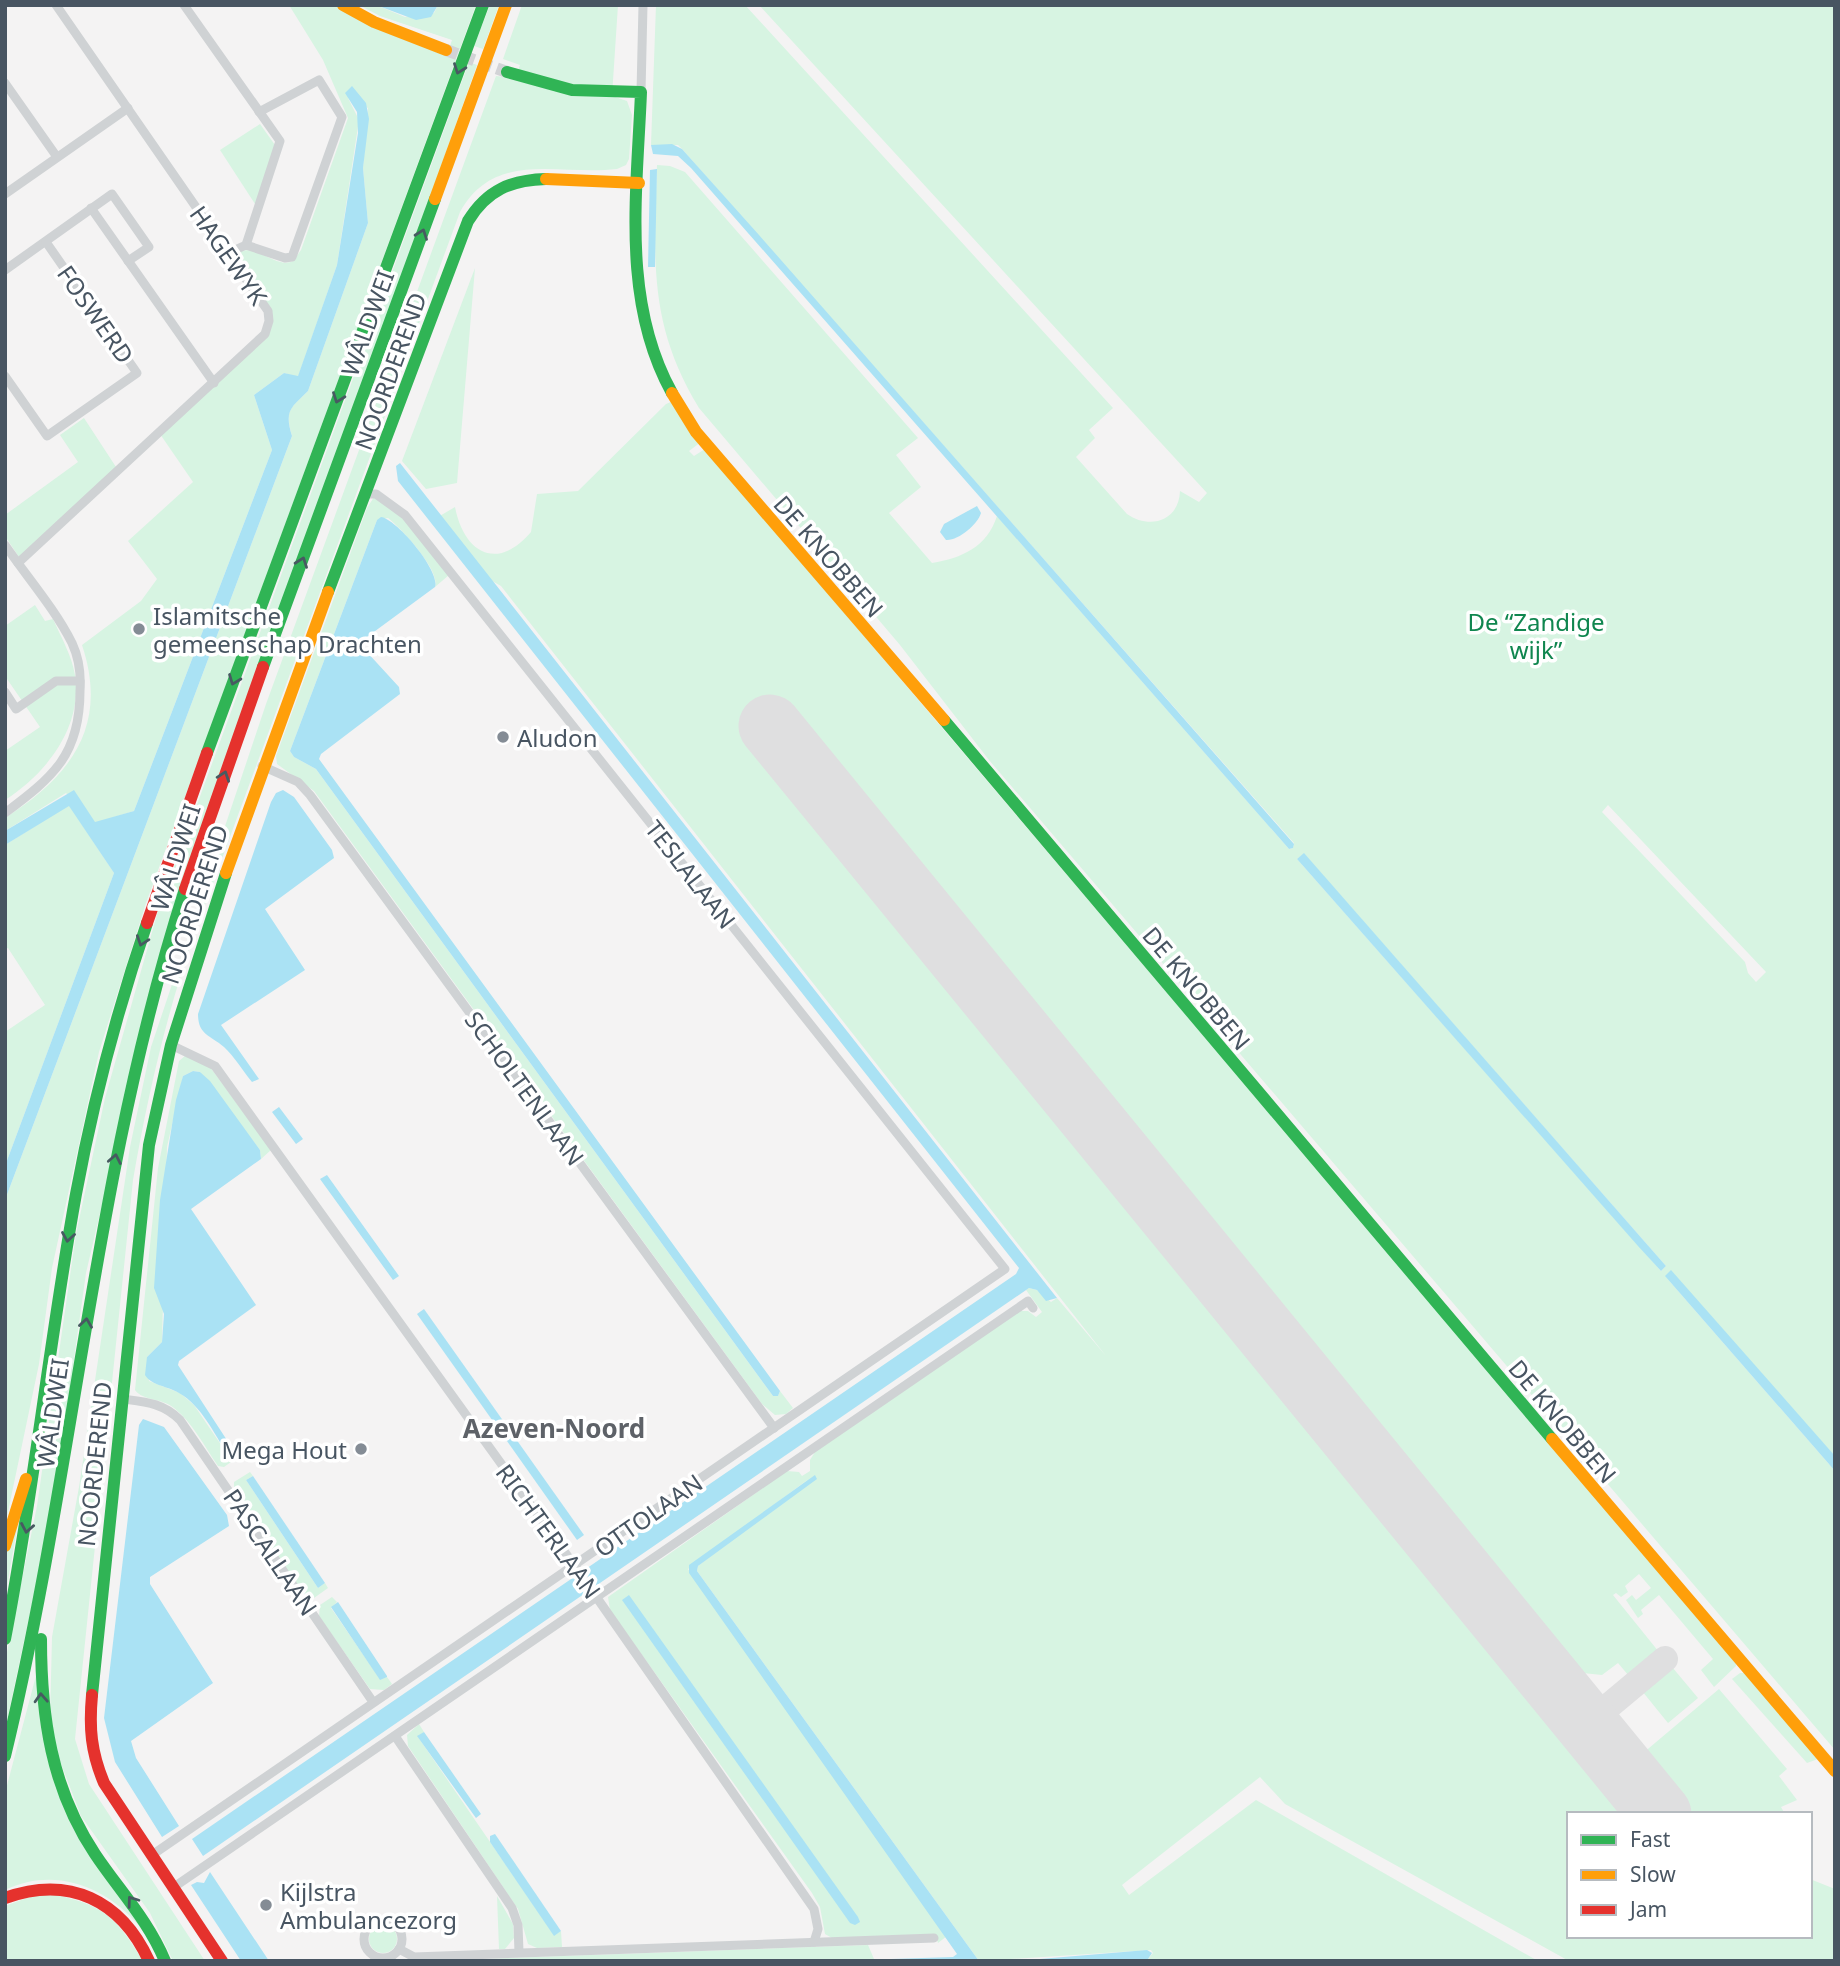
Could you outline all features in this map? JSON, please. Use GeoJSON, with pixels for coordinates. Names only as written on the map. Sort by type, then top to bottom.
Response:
{"type":"FeatureCollection","features":[{"type":"Feature","properties":{"kind":"main road"},"geometry":{"type":"LineString","coordinates":[[343,5],[374,22],[446,50]]}},
{"type":"Feature","properties":{"kind":"main road","name":"WÂLDWEI"},"geometry":{"type":"LineString","coordinates":[[5,1639],[45,1412],[68,1236],[92,1114],[126,987],[190,796],[483,5]]}},
{"type":"Feature","properties":{"kind":"main road","name":"WÂLDWEI"},"geometry":{"type":"LineString","coordinates":[[5,1756],[41,1608],[60,1508],[102,1226],[127,1103],[162,965],[233,750],[506,5]]}},
{"type":"Feature","properties":{"kind":"main road"},"geometry":{"type":"LineString","coordinates":[[507,72],[572,90],[641,92],[639,183]]}},
{"type":"Feature","properties":{"kind":"main road","name":"NOORDEREND"},"geometry":{"type":"LineString","coordinates":[[222,1961],[104,1783],[94,1759],[89,1729],[144,1185],[159,1094],[196,959],[262,766],[468,221],[481,201],[507,184],[524,180],[639,183]]}},
{"type":"Feature","properties":{"kind":"main road","name":"DE KNOBBEN"},"geometry":{"type":"LineString","coordinates":[[639,183],[637,271],[642,312],[663,378],[696,432],[1086,886],[1278,1119],[1835,1771]]}},
{"type":"Feature","properties":{"kind":"main road"},"geometry":{"type":"LineString","coordinates":[[5,1546],[45,1412]]}},
{"type":"Feature","properties":{"kind":"main road"},"geometry":{"type":"LineString","coordinates":[[41,1608],[43,1721],[56,1779],[79,1828],[148,1924],[165,1961]]}},
{"type":"Feature","properties":{"kind":"main road"},"geometry":{"type":"LineString","coordinates":[[5,1898],[29,1890],[51,1888],[89,1896],[123,1918],[145,1948],[149,1961]]}},
{"type":"Feature","properties":{"kind":"street","name":"HAGEWYK"},"geometry":{"type":"LineString","coordinates":[[18,563],[265,334],[269,321],[268,311],[56,5]]}},
{"type":"Feature","properties":{"kind":"street"},"geometry":{"type":"LineString","coordinates":[[184,5],[279,141],[246,245]]}},
{"type":"Feature","properties":{"kind":"street"},"geometry":{"type":"LineString","coordinates":[[641,92],[643,5]]}},
{"type":"Feature","properties":{"kind":"street"},"geometry":{"type":"LineString","coordinates":[[228,253],[246,245],[285,258],[292,257],[342,117],[319,80],[259,112]]}},
{"type":"Feature","properties":{"kind":"street"},"geometry":{"type":"LineString","coordinates":[[5,83],[57,157]]}},
{"type":"Feature","properties":{"kind":"street"},"geometry":{"type":"LineString","coordinates":[[5,194],[128,108]]}},
{"type":"Feature","properties":{"kind":"street","name":"FOSWERD"},"geometry":{"type":"LineString","coordinates":[[5,270],[112,194],[149,247],[128,261]]}},
{"type":"Feature","properties":{"kind":"street"},"geometry":{"type":"LineString","coordinates":[[91,208],[214,383]]}},
{"type":"Feature","properties":{"kind":"street","name":"FOSWERD"},"geometry":{"type":"LineString","coordinates":[[5,376],[47,436],[137,373],[46,242]]}},
{"type":"Feature","properties":{"kind":"street","name":"TESLALAAN"},"geometry":{"type":"LineString","coordinates":[[366,494],[376,494],[405,515],[1005,1269]]}},
{"type":"Feature","properties":{"kind":"street"},"geometry":{"type":"LineString","coordinates":[[5,545],[73,644],[80,681],[80,714],[70,749],[57,771],[5,813]]}},
{"type":"Feature","properties":{"kind":"street"},"geometry":{"type":"LineString","coordinates":[[5,692],[16,709],[56,681],[80,681]]}},
{"type":"Feature","properties":{"kind":"street","name":"SCHOLTENLAAN"},"geometry":{"type":"LineString","coordinates":[[262,766],[298,782],[310,795],[774,1428]]}},
{"type":"Feature","properties":{"kind":"street","name":"RICHTERLAAN"},"geometry":{"type":"LineString","coordinates":[[171,1045],[215,1066],[575,1567],[814,1909],[818,1929],[814,1942]]}},
{"type":"Feature","properties":{"kind":"street","name":"OTTOLAAN"},"geometry":{"type":"LineString","coordinates":[[152,1855],[575,1567],[1005,1269]]}},
{"type":"Feature","properties":{"kind":"street","name":"OTTOLAAN"},"geometry":{"type":"LineString","coordinates":[[174,1887],[396,1736],[595,1595],[799,1464],[1028,1301],[1033,1308]]}},
{"type":"Feature","properties":{"kind":"street","name":"PASCALLAAN"},"geometry":{"type":"LineString","coordinates":[[123,1399],[151,1402],[169,1409],[180,1420],[373,1702]]}},
{"type":"Feature","properties":{"kind":"street"},"geometry":{"type":"LineString","coordinates":[[396,1736],[512,1908],[518,1925],[519,1952]]}},
{"type":"Feature","properties":{"kind":"street"},"geometry":{"type":"LineString","coordinates":[[377,1921],[390,1921],[400,1930],[400,1949],[383,1958],[371,1953],[365,1942],[367,1929],[377,1921]]}},
{"type":"Feature","properties":{"kind":"street"},"geometry":{"type":"LineString","coordinates":[[400,1949],[414,1957],[934,1938]]}},
{"type":"Feature","properties":{"kind":"green space"},"geometry":{"type":"Polygon","coordinates":[[[289,5],[334,5],[447,55],[452,40],[380,16],[359,5],[376,5],[405,17],[434,13],[438,5],[476,5],[146,903],[99,1052],[52,1268],[39,1364],[5,1526],[5,1200],[292,436],[289,414],[297,401],[308,391],[368,223],[363,168],[368,108],[348,98],[359,120],[337,265],[298,377],[284,373],[254,395],[272,450],[134,811],[95,823],[66,793],[5,831],[5,818],[49,785],[78,746],[87,724],[91,700],[89,674],[82,645],[141,601],[157,579],[128,541],[193,482],[160,434],[254,348],[271,310],[238,258],[241,251],[248,250],[281,262],[293,261],[301,250],[348,118],[323,60],[289,5]]]}},
{"type":"Feature","properties":{"kind":"green space"},"geometry":{"type":"Polygon","coordinates":[[[490,5],[499,5],[483,49],[474,46],[490,5]]]}},
{"type":"Feature","properties":{"kind":"green space"},"geometry":{"type":"Polygon","coordinates":[[[522,5],[618,5],[612,96],[627,101],[632,115],[629,159],[626,165],[617,169],[530,169],[510,173],[491,180],[474,192],[460,212],[191,943],[158,1060],[133,1180],[75,1739],[89,1784],[205,1961],[173,1961],[150,1913],[81,1816],[58,1756],[50,1718],[52,1637],[79,1487],[130,1147],[151,1047],[266,704],[496,76],[515,78],[520,65],[503,59],[522,5]]]}},
{"type":"Feature","properties":{"kind":"green space","name":"De “Zandige wijk”"},"geometry":{"type":"Polygon","coordinates":[[[656,5],[745,5],[1113,408],[1089,430],[1095,438],[1076,457],[1127,514],[1136,519],[1154,522],[1169,516],[1175,509],[1180,491],[1199,502],[1207,493],[759,5],[1835,5],[1835,1456],[1665,1276],[1835,1471],[1835,1750],[989,760],[900,645],[699,408],[682,377],[663,319],[656,261],[657,165],[670,166],[685,172],[918,438],[896,455],[921,487],[889,513],[932,563],[953,558],[972,549],[987,536],[997,516],[1289,849],[1293,848],[1294,843],[682,149],[678,145],[651,145],[656,5]],[[1608,805],[1602,812],[1745,962],[1748,973],[1756,982],[1766,972],[1608,805]],[[1304,854],[1297,859],[1661,1271],[1666,1266],[1304,854]]]}},
{"type":"Feature","properties":{"kind":"green space"},"geometry":{"type":"Polygon","coordinates":[[[469,62],[477,65],[160,957],[86,1273],[55,1496],[5,1730],[5,1662],[37,1506],[76,1234],[105,1098],[158,911],[469,62]]]}},
{"type":"Feature","properties":{"kind":"green space"},"geometry":{"type":"Polygon","coordinates":[[[260,124],[280,152],[259,210],[220,150],[260,124]]]}},
{"type":"Feature","properties":{"kind":"green space"},"geometry":{"type":"Polygon","coordinates":[[[475,268],[457,483],[426,489],[402,461],[475,268]]]}},
{"type":"Feature","properties":{"kind":"green space"},"geometry":{"type":"Polygon","coordinates":[[[673,401],[701,442],[689,451],[694,456],[705,449],[1736,1662],[1736,1666],[1714,1687],[1701,1670],[1713,1659],[1659,1595],[1641,1610],[1643,1614],[1638,1618],[1626,1600],[1632,1595],[1636,1600],[1651,1588],[1639,1574],[1625,1586],[1628,1592],[1621,1597],[1616,1593],[1613,1595],[1663,1657],[1634,1682],[1618,1663],[1602,1675],[1573,1672],[785,713],[754,738],[1606,1779],[1612,1777],[1641,1812],[1567,1812],[1567,1938],[1812,1938],[1812,1880],[1835,1889],[1835,1961],[1569,1961],[1285,1804],[1260,1777],[1122,1885],[1129,1895],[1256,1800],[1538,1961],[1118,1961],[1148,1959],[1153,1953],[1151,1950],[979,1961],[697,1571],[698,1566],[810,1478],[688,1569],[947,1936],[938,1943],[935,1934],[832,1938],[825,1934],[820,1907],[812,1893],[610,1610],[608,1597],[787,1471],[799,1472],[802,1476],[810,1471],[810,1460],[815,1452],[1020,1311],[1028,1311],[1036,1317],[1042,1312],[1026,1290],[1029,1288],[1037,1290],[1051,1302],[1057,1298],[1106,1356],[501,586],[485,577],[438,517],[455,507],[459,523],[474,546],[494,554],[506,551],[531,532],[537,494],[578,491],[666,404],[673,401]]]}},
{"type":"Feature","properties":{"kind":"green space"},"geometry":{"type":"Polygon","coordinates":[[[84,418],[116,467],[19,557],[5,536],[5,515],[78,462],[60,435],[84,418]]]}},
{"type":"Feature","properties":{"kind":"green space"},"geometry":{"type":"Polygon","coordinates":[[[376,494],[406,520],[449,575],[435,587],[432,571],[410,540],[388,518],[377,520],[290,751],[294,757],[316,769],[773,1396],[778,1396],[780,1391],[793,1408],[786,1414],[775,1415],[762,1404],[314,791],[277,764],[276,756],[367,508],[376,494]]]}},
{"type":"Feature","properties":{"kind":"green space"},"geometry":{"type":"Polygon","coordinates":[[[35,605],[45,621],[53,619],[66,647],[75,675],[76,694],[67,731],[58,747],[34,777],[5,800],[5,751],[40,727],[5,676],[5,626],[35,605]]]}},
{"type":"Feature","properties":{"kind":"green space"},"geometry":{"type":"Polygon","coordinates":[[[69,805],[114,873],[5,1166],[5,1032],[45,1005],[8,948],[5,949],[5,845],[69,805]]]}},
{"type":"Feature","properties":{"kind":"green space"},"geometry":{"type":"Polygon","coordinates":[[[186,1055],[210,1067],[271,1150],[261,1159],[260,1150],[200,1072],[193,1071],[183,1076],[167,1147],[162,1342],[147,1357],[149,1381],[180,1393],[194,1405],[228,1455],[234,1451],[238,1457],[224,1467],[218,1466],[181,1414],[164,1403],[138,1394],[135,1390],[158,1168],[179,1061],[186,1055]]]}},
{"type":"Feature","properties":{"kind":"green space"},"geometry":{"type":"Polygon","coordinates":[[[250,1472],[253,1476],[246,1480],[318,1588],[325,1583],[328,1588],[314,1598],[305,1596],[234,1490],[234,1482],[250,1472]]]}},
{"type":"Feature","properties":{"kind":"green space"},"geometry":{"type":"Polygon","coordinates":[[[18,1523],[5,1598],[5,1556],[18,1523]]]}},
{"type":"Feature","properties":{"kind":"green space"},"geometry":{"type":"Polygon","coordinates":[[[332,1597],[337,1602],[331,1608],[380,1679],[387,1677],[392,1684],[384,1690],[370,1689],[319,1616],[320,1605],[332,1597]]]}},
{"type":"Feature","properties":{"kind":"green space"},"geometry":{"type":"Polygon","coordinates":[[[1667,1661],[1698,1698],[1668,1723],[1638,1686],[1667,1661]]]}},
{"type":"Feature","properties":{"kind":"green space"},"geometry":{"type":"Polygon","coordinates":[[[38,1668],[48,1758],[140,1927],[112,1901],[79,1884],[43,1880],[5,1890],[5,1793],[38,1668]]]}},
{"type":"Feature","properties":{"kind":"green space"},"geometry":{"type":"Polygon","coordinates":[[[1740,1673],[1747,1673],[1818,1759],[1807,1763],[1732,1679],[1740,1673]]]}},
{"type":"Feature","properties":{"kind":"green space"},"geometry":{"type":"Polygon","coordinates":[[[1719,1689],[1787,1769],[1779,1776],[1797,1800],[1781,1807],[1784,1812],[1678,1812],[1636,1759],[1719,1689]]]}},
{"type":"Feature","properties":{"kind":"green space"},"geometry":{"type":"Polygon","coordinates":[[[419,1724],[424,1732],[418,1737],[554,1935],[561,1931],[562,1947],[537,1948],[528,1944],[518,1909],[408,1746],[407,1735],[419,1724]]]}},
{"type":"Feature","properties":{"kind":"green space"},"geometry":{"type":"Polygon","coordinates":[[[51,1894],[84,1903],[106,1915],[116,1923],[143,1961],[5,1961],[5,1906],[35,1895],[51,1894]]]}},
{"type":"Feature","properties":{"kind":"green space"},"geometry":{"type":"Polygon","coordinates":[[[497,1896],[513,1924],[514,1938],[505,1949],[499,1949],[497,1896]]]}},
{"type":"Feature","properties":{"kind":"green space"},"geometry":{"type":"Polygon","coordinates":[[[383,1925],[393,1929],[397,1939],[393,1949],[383,1953],[373,1949],[369,1939],[373,1929],[383,1925]]]}},
{"type":"Feature","properties":{"kind":"green space"},"geometry":{"type":"Polygon","coordinates":[[[868,1945],[874,1959],[428,1961],[868,1945]]]}},
{"type":"Feature","properties":{"kind":"water"},"geometry":{"type":"Polygon","coordinates":[[[376,5],[438,5],[431,17],[416,20],[376,5]]]}},
{"type":"Feature","properties":{"kind":"water"},"geometry":{"type":"Polygon","coordinates":[[[352,86],[366,103],[369,119],[363,168],[368,223],[308,391],[289,415],[292,436],[5,1200],[5,1166],[114,873],[69,806],[5,845],[5,831],[74,790],[95,822],[134,811],[272,450],[254,395],[284,373],[298,376],[337,265],[358,133],[357,112],[345,93],[352,86]]]}},
{"type":"Feature","properties":{"kind":"water"},"geometry":{"type":"Polygon","coordinates":[[[672,144],[682,149],[759,235],[1294,844],[1293,848],[1289,849],[691,168],[678,156],[653,154],[651,145],[672,144]]]}},
{"type":"Feature","properties":{"kind":"water"},"geometry":{"type":"Polygon","coordinates":[[[657,169],[655,267],[648,267],[650,170],[657,169]]]}},
{"type":"Feature","properties":{"kind":"water"},"geometry":{"type":"Polygon","coordinates":[[[400,463],[1057,1298],[1046,1301],[1037,1290],[1029,1288],[203,1856],[192,1839],[1016,1274],[1019,1268],[398,481],[396,466],[400,463]]]}},
{"type":"Feature","properties":{"kind":"water"},"geometry":{"type":"Polygon","coordinates":[[[977,506],[981,513],[972,527],[956,538],[946,540],[940,532],[944,524],[977,506]]]}},
{"type":"Feature","properties":{"kind":"water"},"geometry":{"type":"Polygon","coordinates":[[[381,517],[397,527],[416,547],[431,570],[435,587],[367,637],[364,643],[366,651],[399,687],[400,694],[321,754],[319,759],[780,1391],[778,1396],[773,1396],[316,769],[294,757],[290,751],[377,520],[381,517]]]}},
{"type":"Feature","properties":{"kind":"water"},"geometry":{"type":"Polygon","coordinates":[[[283,790],[294,797],[332,850],[334,858],[265,909],[305,970],[221,1025],[259,1079],[252,1082],[228,1051],[203,1031],[198,1014],[271,802],[276,793],[283,790]]]}},
{"type":"Feature","properties":{"kind":"water"},"geometry":{"type":"Polygon","coordinates":[[[1304,853],[1666,1266],[1661,1271],[1297,859],[1304,853]]]}},
{"type":"Feature","properties":{"kind":"water"},"geometry":{"type":"Polygon","coordinates":[[[193,1071],[200,1072],[210,1081],[260,1150],[261,1159],[191,1209],[256,1305],[179,1361],[178,1365],[234,1451],[228,1455],[207,1421],[187,1398],[145,1375],[147,1357],[162,1342],[164,1314],[154,1288],[160,1200],[176,1100],[183,1076],[193,1071]]]}},
{"type":"Feature","properties":{"kind":"water"},"geometry":{"type":"Polygon","coordinates":[[[279,1107],[303,1139],[296,1144],[272,1112],[279,1107]]]}},
{"type":"Feature","properties":{"kind":"water"},"geometry":{"type":"Polygon","coordinates":[[[327,1175],[399,1276],[393,1280],[320,1179],[327,1175]]]}},
{"type":"Feature","properties":{"kind":"water"},"geometry":{"type":"Polygon","coordinates":[[[1671,1270],[1835,1456],[1835,1471],[1665,1276],[1671,1270]]]}},
{"type":"Feature","properties":{"kind":"water"},"geometry":{"type":"Polygon","coordinates":[[[424,1309],[584,1535],[577,1540],[417,1314],[424,1309]]]}},
{"type":"Feature","properties":{"kind":"water"},"geometry":{"type":"Polygon","coordinates":[[[143,1419],[164,1427],[227,1515],[229,1526],[150,1577],[150,1584],[213,1683],[131,1741],[136,1758],[179,1826],[162,1837],[115,1762],[104,1718],[139,1425],[143,1419]]]}},
{"type":"Feature","properties":{"kind":"water"},"geometry":{"type":"Polygon","coordinates":[[[815,1475],[817,1479],[698,1566],[697,1571],[979,1961],[829,1961],[953,1957],[957,1954],[689,1573],[689,1565],[815,1475]]]}},
{"type":"Feature","properties":{"kind":"water"},"geometry":{"type":"Polygon","coordinates":[[[253,1476],[325,1583],[318,1588],[246,1480],[253,1476]]]}},
{"type":"Feature","properties":{"kind":"water"},"geometry":{"type":"Polygon","coordinates":[[[629,1595],[860,1922],[855,1925],[850,1923],[622,1600],[629,1595]]]}},
{"type":"Feature","properties":{"kind":"water"},"geometry":{"type":"Polygon","coordinates":[[[338,1602],[387,1677],[380,1680],[331,1607],[338,1602]]]}},
{"type":"Feature","properties":{"kind":"water"},"geometry":{"type":"Polygon","coordinates":[[[424,1732],[481,1814],[476,1818],[417,1736],[424,1732]]]}},
{"type":"Feature","properties":{"kind":"water"},"geometry":{"type":"Polygon","coordinates":[[[495,1834],[561,1931],[554,1936],[490,1842],[490,1836],[495,1834]]]}},
{"type":"Feature","properties":{"kind":"water"},"geometry":{"type":"Polygon","coordinates":[[[210,1872],[269,1961],[241,1961],[191,1885],[204,1883],[210,1872]]]}},
{"type":"Feature","properties":{"kind":"water"},"geometry":{"type":"Polygon","coordinates":[[[1147,1950],[1152,1953],[1148,1959],[1016,1961],[1147,1950]]]}},
{"type":"Feature","properties":{"kind":"taxiway"},"geometry":{"type":"LineString","coordinates":[[1586,1725],[1665,1659]]}},
{"type":"Feature","properties":{"kind":"runway"},"geometry":{"type":"LineString","coordinates":[[770,726],[1658,1812]]}},
{"type":"Feature","properties":{"kind":"tunnel"},"geometry":{"type":"LineString","coordinates":[[446,50],[507,72]]}},
{"type":"Feature","properties":{"kind":"traffic: fast"},"geometry":{"type":"LineString","coordinates":[[207,753],[483,5]]}},
{"type":"Feature","properties":{"kind":"traffic: fast"},"geometry":{"type":"LineString","coordinates":[[507,72],[572,90],[641,92],[636,207],[639,284],[645,321],[656,358],[672,393]]}},
{"type":"Feature","properties":{"kind":"traffic: fast"},"geometry":{"type":"LineString","coordinates":[[328,592],[468,221],[483,202],[501,189],[522,182],[546,179]]}},
{"type":"Feature","properties":{"kind":"traffic: fast"},"geometry":{"type":"LineString","coordinates":[[263,667],[435,199]]}},
{"type":"Feature","properties":{"kind":"traffic: fast"},"geometry":{"type":"LineString","coordinates":[[944,720],[1552,1439]]}},
{"type":"Feature","properties":{"kind":"traffic: fast"},"geometry":{"type":"LineString","coordinates":[[92,1695],[149,1145],[171,1045],[226,873]]}},
{"type":"Feature","properties":{"kind":"traffic: fast"},"geometry":{"type":"LineString","coordinates":[[5,1756],[50,1539],[128,1103],[154,995],[185,889]]}},
{"type":"Feature","properties":{"kind":"traffic: fast"},"geometry":{"type":"LineString","coordinates":[[5,1639],[25,1528],[66,1250],[83,1160],[107,1057],[147,923]]}},
{"type":"Feature","properties":{"kind":"traffic: fast"},"geometry":{"type":"LineString","coordinates":[[41,1639],[46,1723],[68,1803],[95,1854],[142,1919],[165,1961]]}},
{"type":"Feature","properties":{"kind":"traffic: slow"},"geometry":{"type":"LineString","coordinates":[[343,5],[374,22],[446,50]]}},
{"type":"Feature","properties":{"kind":"traffic: slow"},"geometry":{"type":"LineString","coordinates":[[435,199],[506,5]]}},
{"type":"Feature","properties":{"kind":"traffic: slow"},"geometry":{"type":"LineString","coordinates":[[546,179],[639,183]]}},
{"type":"Feature","properties":{"kind":"traffic: slow"},"geometry":{"type":"LineString","coordinates":[[672,393],[696,432],[944,720]]}},
{"type":"Feature","properties":{"kind":"traffic: slow"},"geometry":{"type":"LineString","coordinates":[[226,873],[328,592]]}},
{"type":"Feature","properties":{"kind":"traffic: slow"},"geometry":{"type":"LineString","coordinates":[[1552,1439],[1835,1771]]}},
{"type":"Feature","properties":{"kind":"traffic: slow"},"geometry":{"type":"LineString","coordinates":[[5,1546],[26,1479]]}},
{"type":"Feature","properties":{"kind":"traffic: jam"},"geometry":{"type":"LineString","coordinates":[[185,889],[263,667]]}},
{"type":"Feature","properties":{"kind":"traffic: jam"},"geometry":{"type":"LineString","coordinates":[[147,923],[207,753]]}},
{"type":"Feature","properties":{"kind":"traffic: jam"},"geometry":{"type":"LineString","coordinates":[[92,1695],[92,1740],[104,1783],[222,1961]]}},
{"type":"Feature","properties":{"kind":"traffic: jam"},"geometry":{"type":"LineString","coordinates":[[5,1898],[51,1890],[90,1898],[108,1908],[124,1922],[149,1961]]}},
{"type":"Feature","properties":{"kind":"place","name":"Islamitsche gemeenschap Drachten"},"geometry":{"type":"Point","coordinates":[139,629]}},
{"type":"Feature","properties":{"kind":"place","name":"Aludon"},"geometry":{"type":"Point","coordinates":[503,737]}},
{"type":"Feature","properties":{"kind":"place","name":"Mega Hout"},"geometry":{"type":"Point","coordinates":[361,1449]}},
{"type":"Feature","properties":{"kind":"place","name":"Kijlstra Ambulancezorg"},"geometry":{"type":"Point","coordinates":[266,1905]}},
{"type":"Feature","properties":{"kind":"district","name":"Azeven-Noord"},"geometry":{"type":"Point","coordinates":[554,1428]}}]}
